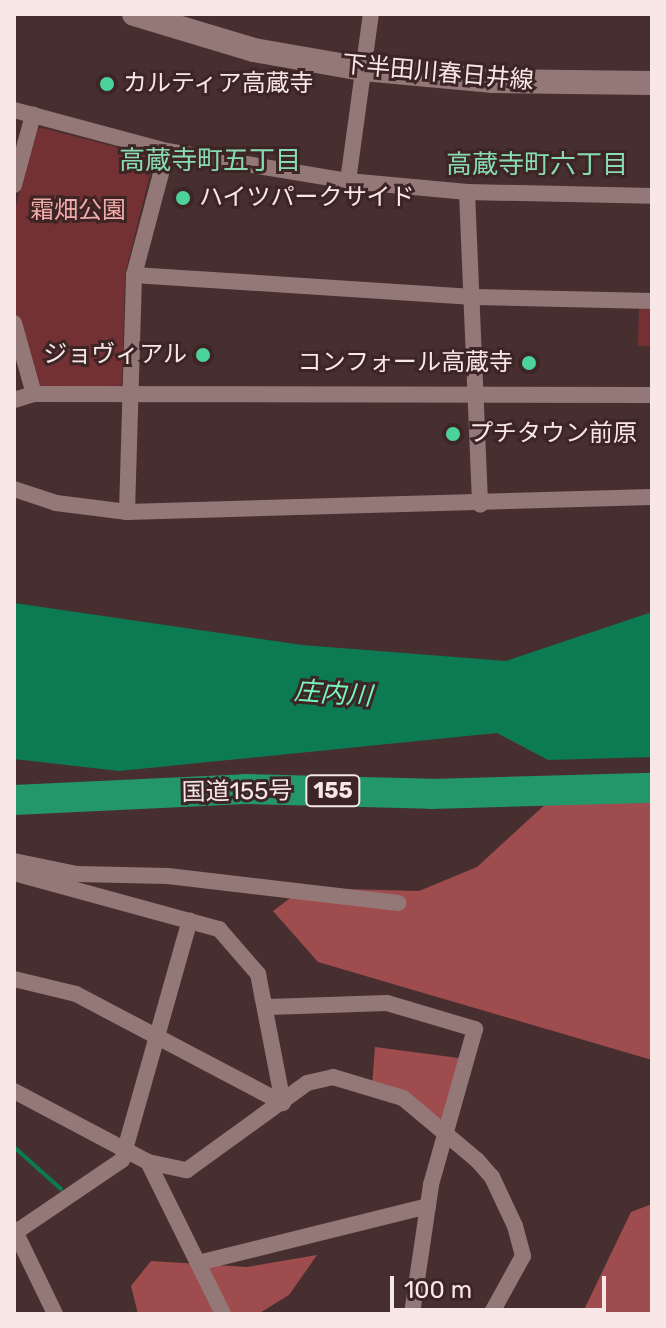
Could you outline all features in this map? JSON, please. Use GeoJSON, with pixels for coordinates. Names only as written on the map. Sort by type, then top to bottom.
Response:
{"type":"FeatureCollection","features":[{"type":"Feature","properties":{"kind":"highway","name":"国道155号"},"geometry":{"type":"LineString","coordinates":[[14,800],[245,789],[431,794],[652,788]]}},
{"type":"Feature","properties":{"kind":"main road","name":"下半田川春日井線"},"geometry":{"type":"LineString","coordinates":[[134,14],[254,50],[363,69],[493,81],[652,83]]}},
{"type":"Feature","properties":{"kind":"street"},"geometry":{"type":"LineString","coordinates":[[348,181],[371,14]]}},
{"type":"Feature","properties":{"kind":"street"},"geometry":{"type":"LineString","coordinates":[[14,110],[167,151],[348,181],[467,192],[652,196]]}},
{"type":"Feature","properties":{"kind":"street"},"geometry":{"type":"LineString","coordinates":[[14,185],[33,115]]}},
{"type":"Feature","properties":{"kind":"street"},"geometry":{"type":"LineString","coordinates":[[127,512],[134,275],[167,151]]}},
{"type":"Feature","properties":{"kind":"street"},"geometry":{"type":"LineString","coordinates":[[467,192],[480,505]]}},
{"type":"Feature","properties":{"kind":"street"},"geometry":{"type":"LineString","coordinates":[[134,275],[473,297],[652,301]]}},
{"type":"Feature","properties":{"kind":"street"},"geometry":{"type":"LineString","coordinates":[[14,323],[34,394]]}},
{"type":"Feature","properties":{"kind":"street"},"geometry":{"type":"LineString","coordinates":[[14,400],[34,394],[652,395]]}},
{"type":"Feature","properties":{"kind":"street"},"geometry":{"type":"LineString","coordinates":[[14,489],[56,503],[127,512],[480,505],[652,497]]}},
{"type":"Feature","properties":{"kind":"street"},"geometry":{"type":"LineString","coordinates":[[14,861],[76,874],[168,876],[398,903]]}},
{"type":"Feature","properties":{"kind":"street"},"geometry":{"type":"LineString","coordinates":[[14,873],[219,929],[258,974],[268,1007],[274,1074],[283,1103]]}},
{"type":"Feature","properties":{"kind":"street"},"geometry":{"type":"LineString","coordinates":[[55,1314],[15,1230],[127,1152],[155,1035],[190,920]]}},
{"type":"Feature","properties":{"kind":"street"},"geometry":{"type":"LineString","coordinates":[[14,979],[76,994],[283,1103]]}},
{"type":"Feature","properties":{"kind":"street"},"geometry":{"type":"LineString","coordinates":[[268,1007],[387,1003],[475,1029],[445,1132],[428,1206],[412,1314]]}},
{"type":"Feature","properties":{"kind":"street"},"geometry":{"type":"LineString","coordinates":[[14,1091],[148,1162],[187,1170],[307,1083],[333,1077],[403,1098],[445,1132],[492,1177],[522,1243],[523,1256],[491,1314]]}},
{"type":"Feature","properties":{"kind":"street"},"geometry":{"type":"LineString","coordinates":[[148,1162],[223,1314]]}},
{"type":"Feature","properties":{"kind":"street"},"geometry":{"type":"LineString","coordinates":[[198,1263],[428,1206]]}},
{"type":"Feature","properties":{"kind":"green space","name":"霜畑公園"},"geometry":{"type":"Polygon","coordinates":[[[42,128],[150,156],[153,162],[125,274],[122,384],[117,388],[45,389],[38,385],[14,308],[14,213],[36,130],[42,128]]]}},
{"type":"Feature","properties":{"kind":"green space"},"geometry":{"type":"Polygon","coordinates":[[[639,309],[652,309],[652,346],[638,346],[639,309]]]}},
{"type":"Feature","properties":{"kind":"shaded area"},"geometry":{"type":"Polygon","coordinates":[[[652,789],[652,1060],[318,962],[273,911],[304,888],[419,891],[477,867],[549,801],[652,789]]]}},
{"type":"Feature","properties":{"kind":"shaded area"},"geometry":{"type":"Polygon","coordinates":[[[375,1047],[466,1059],[445,1132],[372,1087],[375,1047]]]}},
{"type":"Feature","properties":{"kind":"shaded area"},"geometry":{"type":"Polygon","coordinates":[[[652,1204],[652,1314],[582,1314],[631,1212],[652,1204]]]}},
{"type":"Feature","properties":{"kind":"shaded area"},"geometry":{"type":"Polygon","coordinates":[[[317,1255],[289,1295],[258,1314],[138,1314],[131,1286],[151,1261],[247,1267],[317,1255]]]}},
{"type":"Feature","properties":{"kind":"water","name":"庄内川"},"geometry":{"type":"Polygon","coordinates":[[[14,603],[302,645],[506,661],[652,612],[652,757],[548,760],[497,733],[119,771],[14,759],[14,603]]]}},
{"type":"Feature","properties":{"kind":"waterway"},"geometry":{"type":"LineString","coordinates":[[14,1147],[61,1189]]}},
{"type":"Feature","properties":{"kind":"place","name":"カルティア高蔵寺"},"geometry":{"type":"Point","coordinates":[107,84]}},
{"type":"Feature","properties":{"kind":"place","name":"ハイツパークサイド"},"geometry":{"type":"Point","coordinates":[183,198]}},
{"type":"Feature","properties":{"kind":"place","name":"ジョヴィアル"},"geometry":{"type":"Point","coordinates":[203,355]}},
{"type":"Feature","properties":{"kind":"place","name":"コンフォール高蔵寺"},"geometry":{"type":"Point","coordinates":[529,363]}},
{"type":"Feature","properties":{"kind":"place","name":"プチタウン前原"},"geometry":{"type":"Point","coordinates":[453,434]}},
{"type":"Feature","properties":{"kind":"district","name":"高蔵寺町五丁目"},"geometry":{"type":"Point","coordinates":[210,161]}},
{"type":"Feature","properties":{"kind":"district","name":"高蔵寺町六丁目"},"geometry":{"type":"Point","coordinates":[537,165]}}]}
